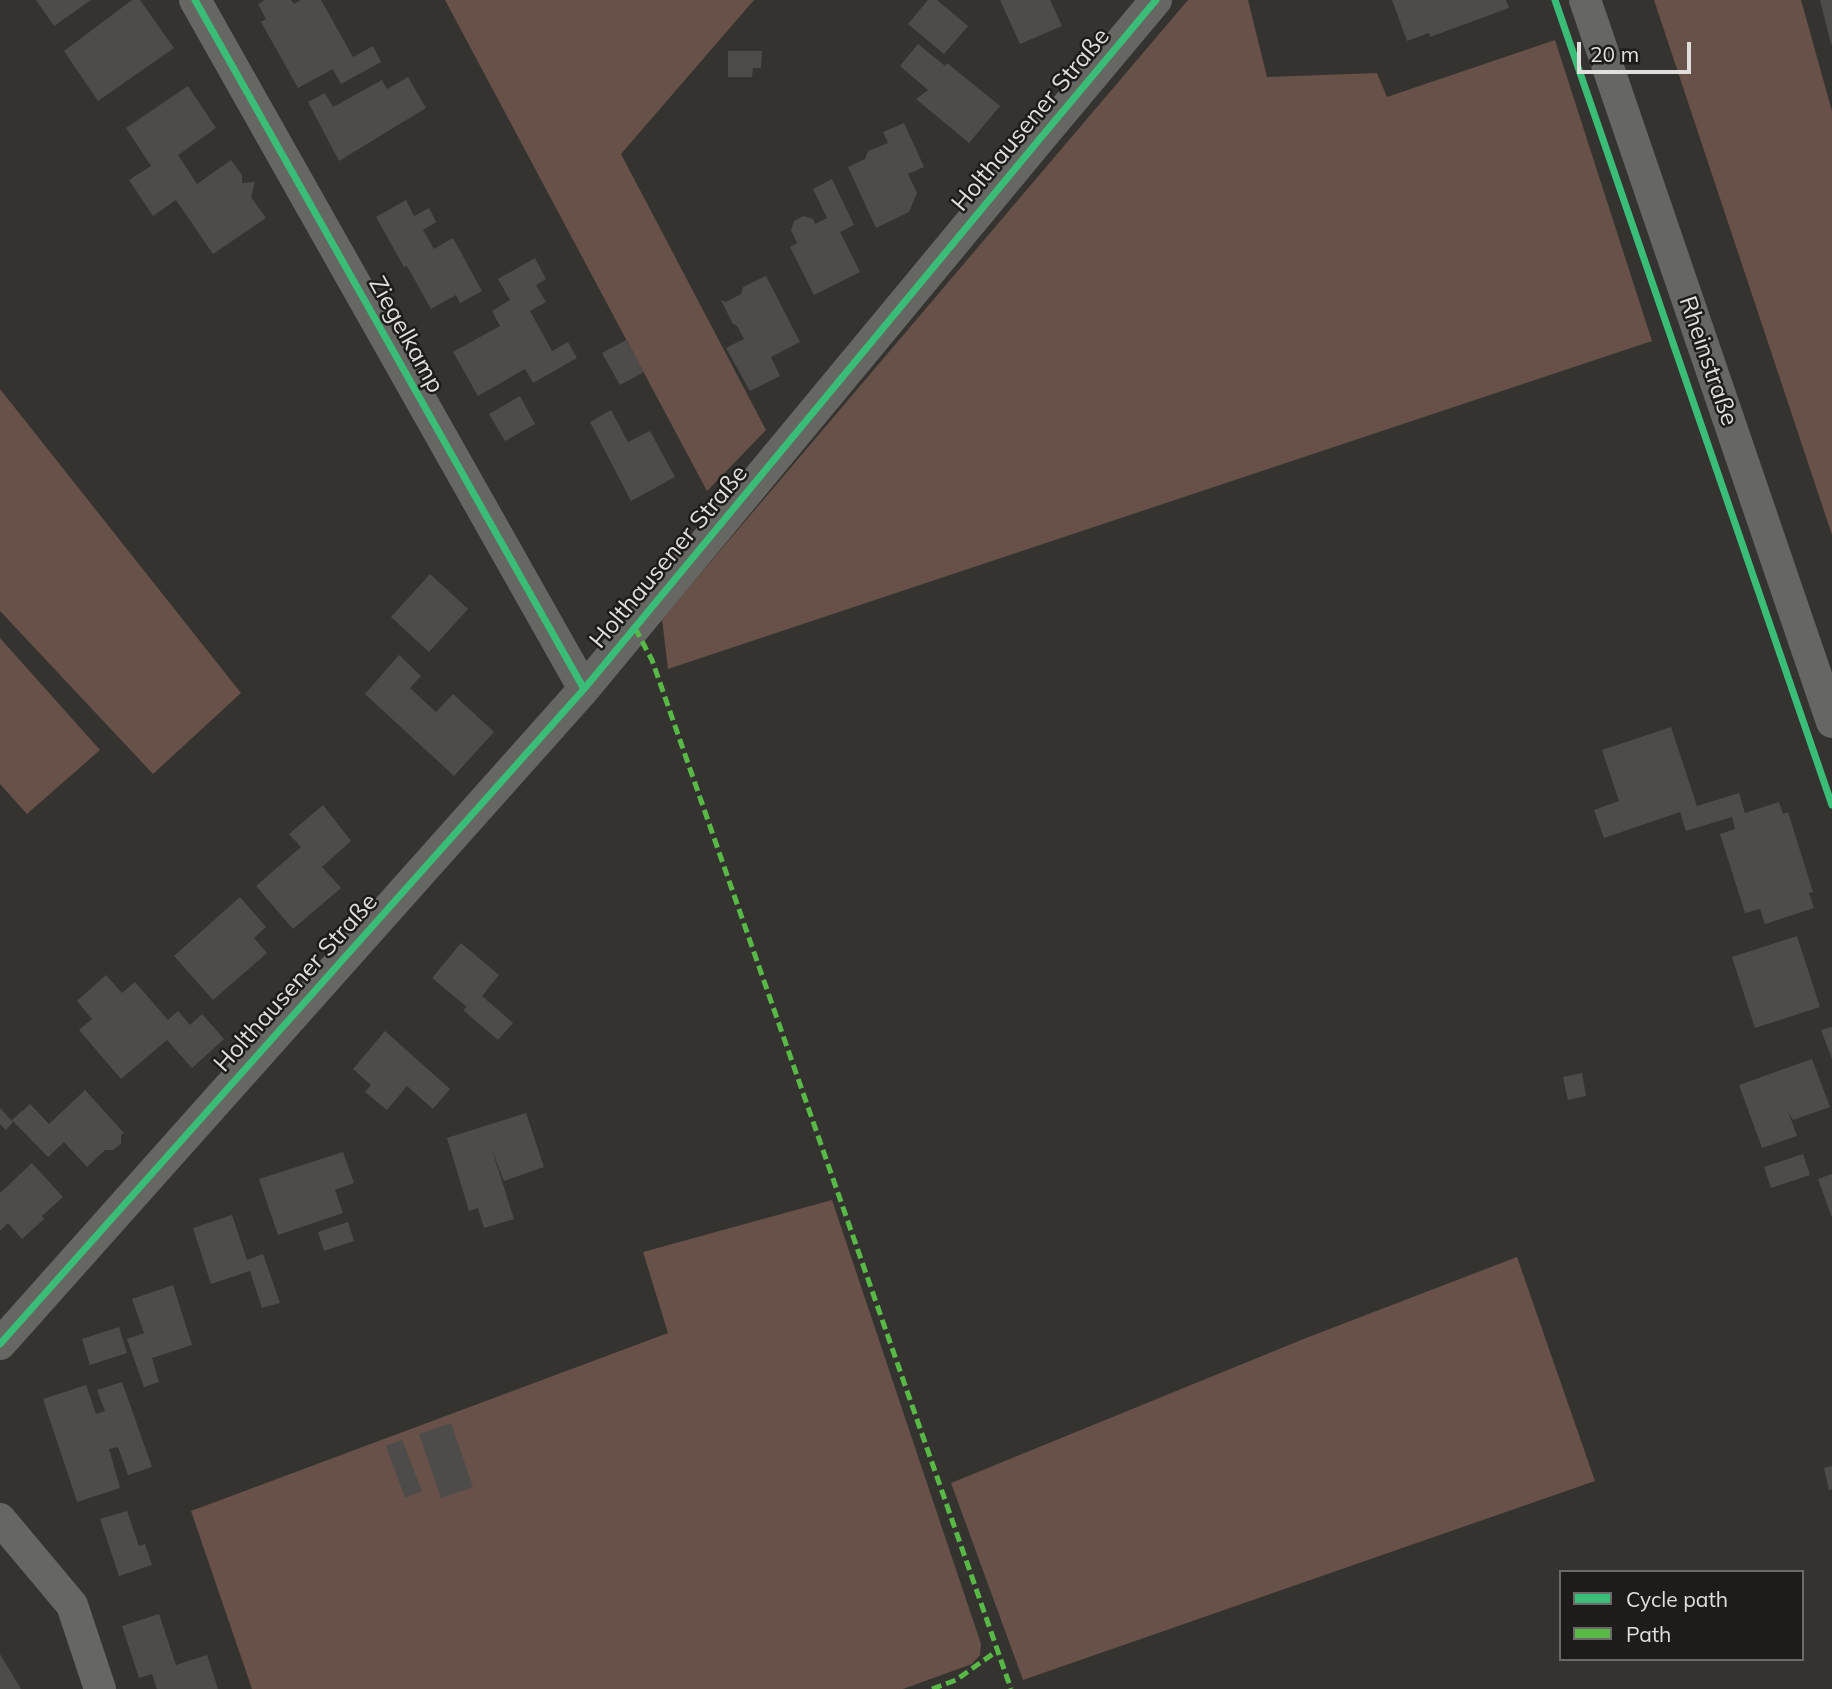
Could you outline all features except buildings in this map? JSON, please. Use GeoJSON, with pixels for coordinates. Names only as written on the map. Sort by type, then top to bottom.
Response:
{"type":"FeatureCollection","features":[{"type":"Feature","properties":{"kind":"street","name":"Ziegelkamp"},"geometry":{"type":"LineString","coordinates":[[195,0],[584,690]]}},
{"type":"Feature","properties":{"kind":"street","name":"Holthausener Straße"},"geometry":{"type":"LineString","coordinates":[[0,1344],[584,690],[1156,0]]}},
{"type":"Feature","properties":{"kind":"street","name":"Rheinstraße"},"geometry":{"type":"LineString","coordinates":[[1585,0],[1832,722]]}},
{"type":"Feature","properties":{"kind":"street"},"geometry":{"type":"LineString","coordinates":[[0,1519],[72,1605],[100,1689]]}},
{"type":"Feature","properties":{"kind":"shaded area"},"geometry":{"type":"Polygon","coordinates":[[[445,0],[754,0],[621,154],[766,430],[707,491],[445,0]]]}},
{"type":"Feature","properties":{"kind":"shaded area"},"geometry":{"type":"Polygon","coordinates":[[[1188,0],[1248,0],[1267,77],[1377,73],[1387,97],[1555,40],[1652,341],[668,669],[662,619],[1188,0]]]}},
{"type":"Feature","properties":{"kind":"shaded area"},"geometry":{"type":"Polygon","coordinates":[[[1654,0],[1801,0],[1832,111],[1832,535],[1654,0]]]}},
{"type":"Feature","properties":{"kind":"shaded area"},"geometry":{"type":"Polygon","coordinates":[[[0,389],[241,693],[153,774],[0,611],[0,389]]]}},
{"type":"Feature","properties":{"kind":"shaded area"},"geometry":{"type":"Polygon","coordinates":[[[0,638],[100,750],[27,814],[0,784],[0,638]]]}},
{"type":"Feature","properties":{"kind":"shaded area"},"geometry":{"type":"Polygon","coordinates":[[[832,1200],[981,1644],[980,1655],[972,1664],[903,1689],[252,1689],[191,1511],[668,1333],[643,1252],[832,1200]]]}},
{"type":"Feature","properties":{"kind":"shaded area"},"geometry":{"type":"Polygon","coordinates":[[[1517,1257],[1595,1481],[1023,1680],[951,1483],[1306,1338],[1517,1257]]]}},
{"type":"Feature","properties":{"kind":"marked path"},"geometry":{"type":"LineString","coordinates":[[635,628],[652,660],[1011,1689]]}},
{"type":"Feature","properties":{"kind":"marked path"},"geometry":{"type":"LineString","coordinates":[[932,1689],[956,1680],[997,1651]]}},
{"type":"Feature","properties":{"kind":"cycle path"},"geometry":{"type":"LineString","coordinates":[[195,0],[584,689]]}},
{"type":"Feature","properties":{"kind":"cycle path"},"geometry":{"type":"LineString","coordinates":[[0,1344],[584,689],[1156,0]]}},
{"type":"Feature","properties":{"kind":"cycle path"},"geometry":{"type":"LineString","coordinates":[[1555,0],[1832,805]]}}]}
